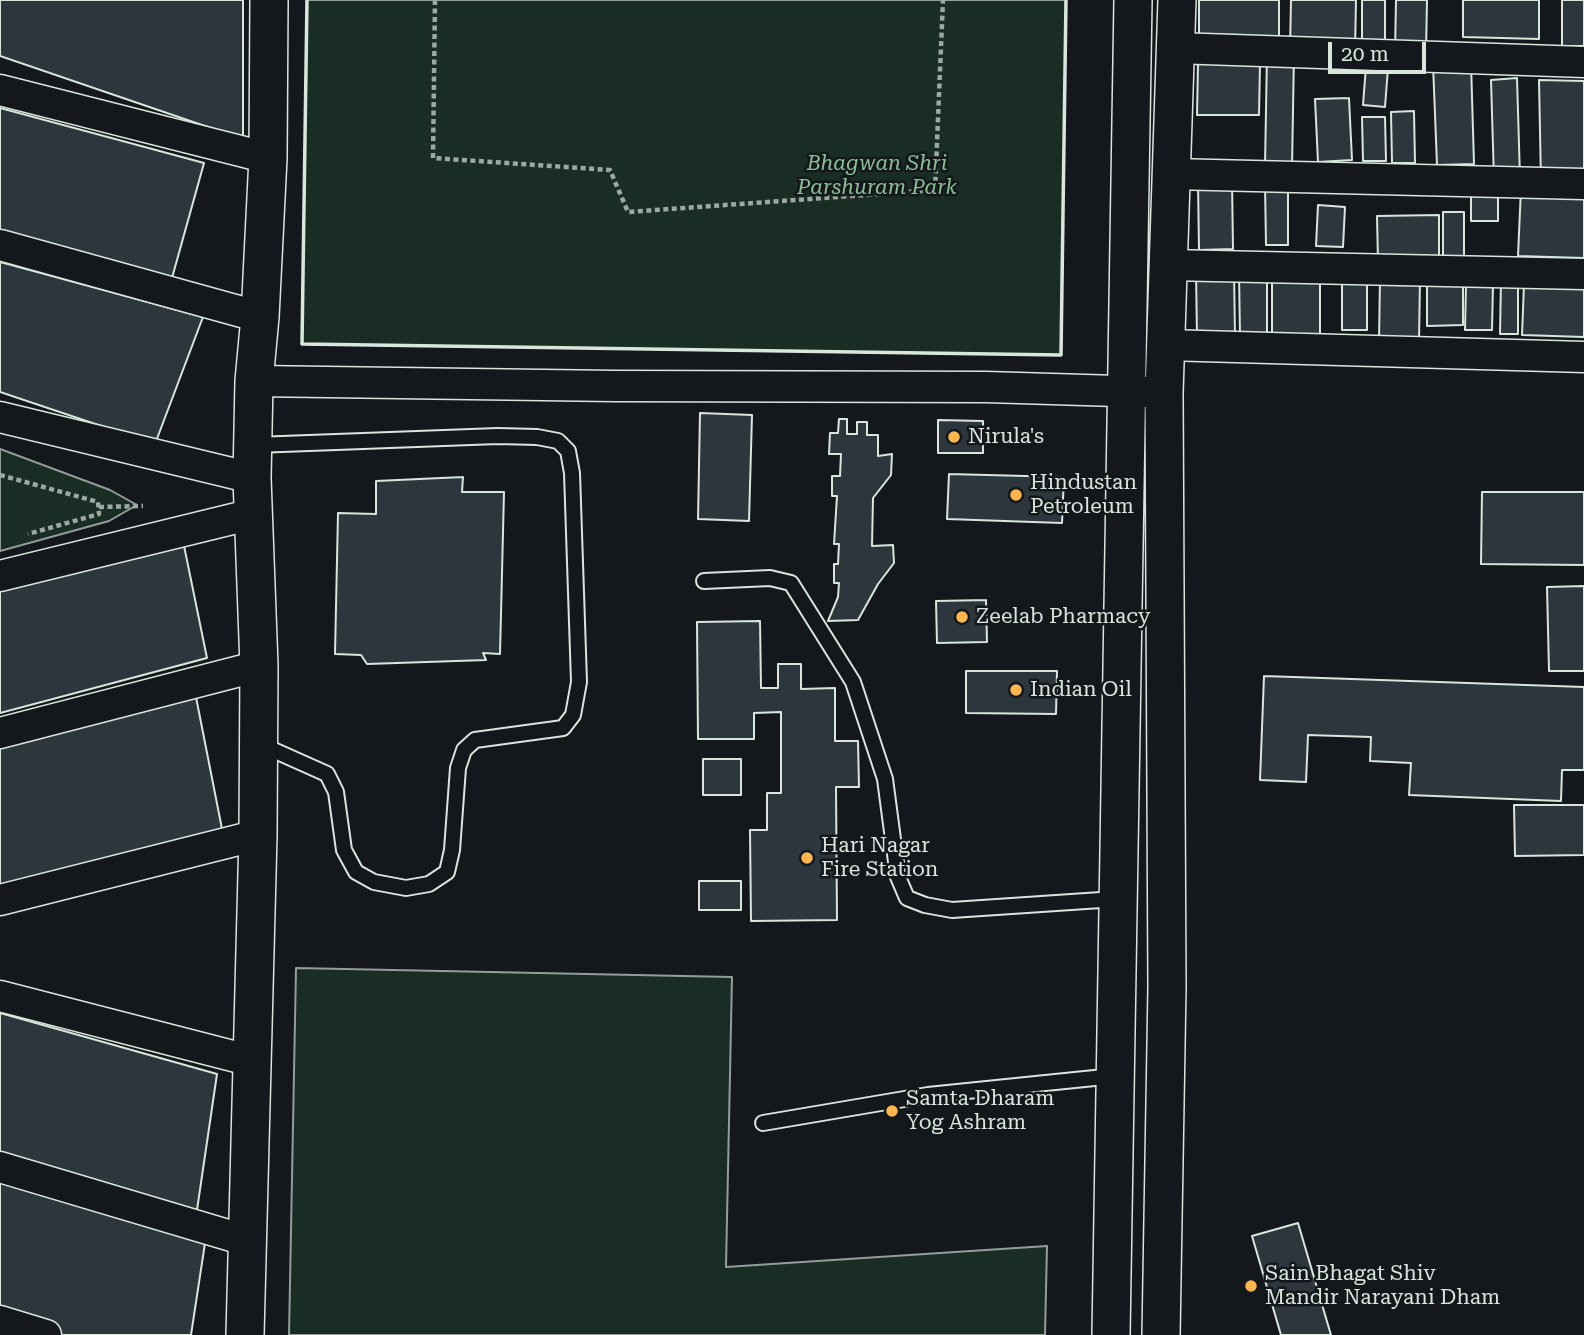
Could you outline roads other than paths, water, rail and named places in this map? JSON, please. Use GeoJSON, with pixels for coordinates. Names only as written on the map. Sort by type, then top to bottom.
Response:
{"type":"FeatureCollection","features":[{"type":"Feature","properties":{"kind":"street"},"geometry":{"type":"LineString","coordinates":[[245,1335],[258,835],[259,666],[253,514],[254,381],[268,158],[269,0]]}},
{"type":"Feature","properties":{"kind":"street"},"geometry":{"type":"LineString","coordinates":[[1111,1335],[1133,0]]}},
{"type":"Feature","properties":{"kind":"street"},"geometry":{"type":"LineString","coordinates":[[1161,1335],[1167,987],[1164,393],[1177,0]]}},
{"type":"Feature","properties":{"kind":"street"},"geometry":{"type":"LineString","coordinates":[[1175,48],[1584,62]]}},
{"type":"Feature","properties":{"kind":"street"},"geometry":{"type":"LineString","coordinates":[[0,90],[268,158]]}},
{"type":"Feature","properties":{"kind":"street"},"geometry":{"type":"LineString","coordinates":[[1171,174],[1584,184]]}},
{"type":"Feature","properties":{"kind":"street"},"geometry":{"type":"LineString","coordinates":[[0,245],[260,317]]}},
{"type":"Feature","properties":{"kind":"street"},"geometry":{"type":"LineString","coordinates":[[1168,265],[1584,274]]}},
{"type":"Feature","properties":{"kind":"street"},"geometry":{"type":"LineString","coordinates":[[1166,345],[1584,357]]}},
{"type":"Feature","properties":{"kind":"street"},"geometry":{"type":"LineString","coordinates":[[254,381],[972,387],[1164,393]]}},
{"type":"Feature","properties":{"kind":"street"},"geometry":{"type":"LineString","coordinates":[[0,417],[253,462]]}},
{"type":"Feature","properties":{"kind":"street"},"geometry":{"type":"LineString","coordinates":[[0,576],[253,514]]}},
{"type":"Feature","properties":{"kind":"street"},"geometry":{"type":"LineString","coordinates":[[0,733],[259,666]]}},
{"type":"Feature","properties":{"kind":"street"},"geometry":{"type":"LineString","coordinates":[[0,900],[258,835]]}},
{"type":"Feature","properties":{"kind":"street"},"geometry":{"type":"LineString","coordinates":[[0,996],[252,1061]]}},
{"type":"Feature","properties":{"kind":"street"},"geometry":{"type":"LineString","coordinates":[[0,1167],[247,1241]]}},
{"type":"Feature","properties":{"kind":"street"},"geometry":{"type":"LineString","coordinates":[[0,1321],[46,1335]]}},
{"type":"Feature","properties":{"kind":"lane"},"geometry":{"type":"LineString","coordinates":[[253,462],[498,436],[537,437],[558,441],[568,451],[572,473],[579,682],[573,715],[563,728],[475,740],[464,750],[458,768],[452,850],[447,872],[429,884],[406,888],[374,882],[356,872],[344,850],[336,792],[327,774],[257,744]]}},
{"type":"Feature","properties":{"kind":"lane"},"geometry":{"type":"LineString","coordinates":[[704,581],[770,579],[791,583],[853,682],[885,779],[898,877],[907,898],[925,905],[952,910],[1118,899]]}},
{"type":"Feature","properties":{"kind":"lane"},"geometry":{"type":"LineString","coordinates":[[763,1123],[928,1095],[1115,1076]]}},
{"type":"Feature","properties":{"kind":"place","name":"Nirula's"},"geometry":{"type":"Point","coordinates":[954,437]}},
{"type":"Feature","properties":{"kind":"place","name":"Hindustan Petroleum"},"geometry":{"type":"Point","coordinates":[1016,495]}},
{"type":"Feature","properties":{"kind":"place","name":"Zeelab Pharmacy"},"geometry":{"type":"Point","coordinates":[962,617]}},
{"type":"Feature","properties":{"kind":"place","name":"Indian Oil"},"geometry":{"type":"Point","coordinates":[1016,690]}},
{"type":"Feature","properties":{"kind":"place","name":"Hari Nagar Fire Station"},"geometry":{"type":"Point","coordinates":[807,858]}},
{"type":"Feature","properties":{"kind":"place","name":"Samta Dharam Yog Ashram"},"geometry":{"type":"Point","coordinates":[892,1111]}},
{"type":"Feature","properties":{"kind":"place","name":"Sain Bhagat Shiv Mandir Narayani Dham"},"geometry":{"type":"Point","coordinates":[1251,1286]}},
{"type":"Feature","properties":{"kind":"park label","name":"Bhagwan Shri Parshuram Park"},"geometry":{"type":"Point","coordinates":[877,176]}}]}
